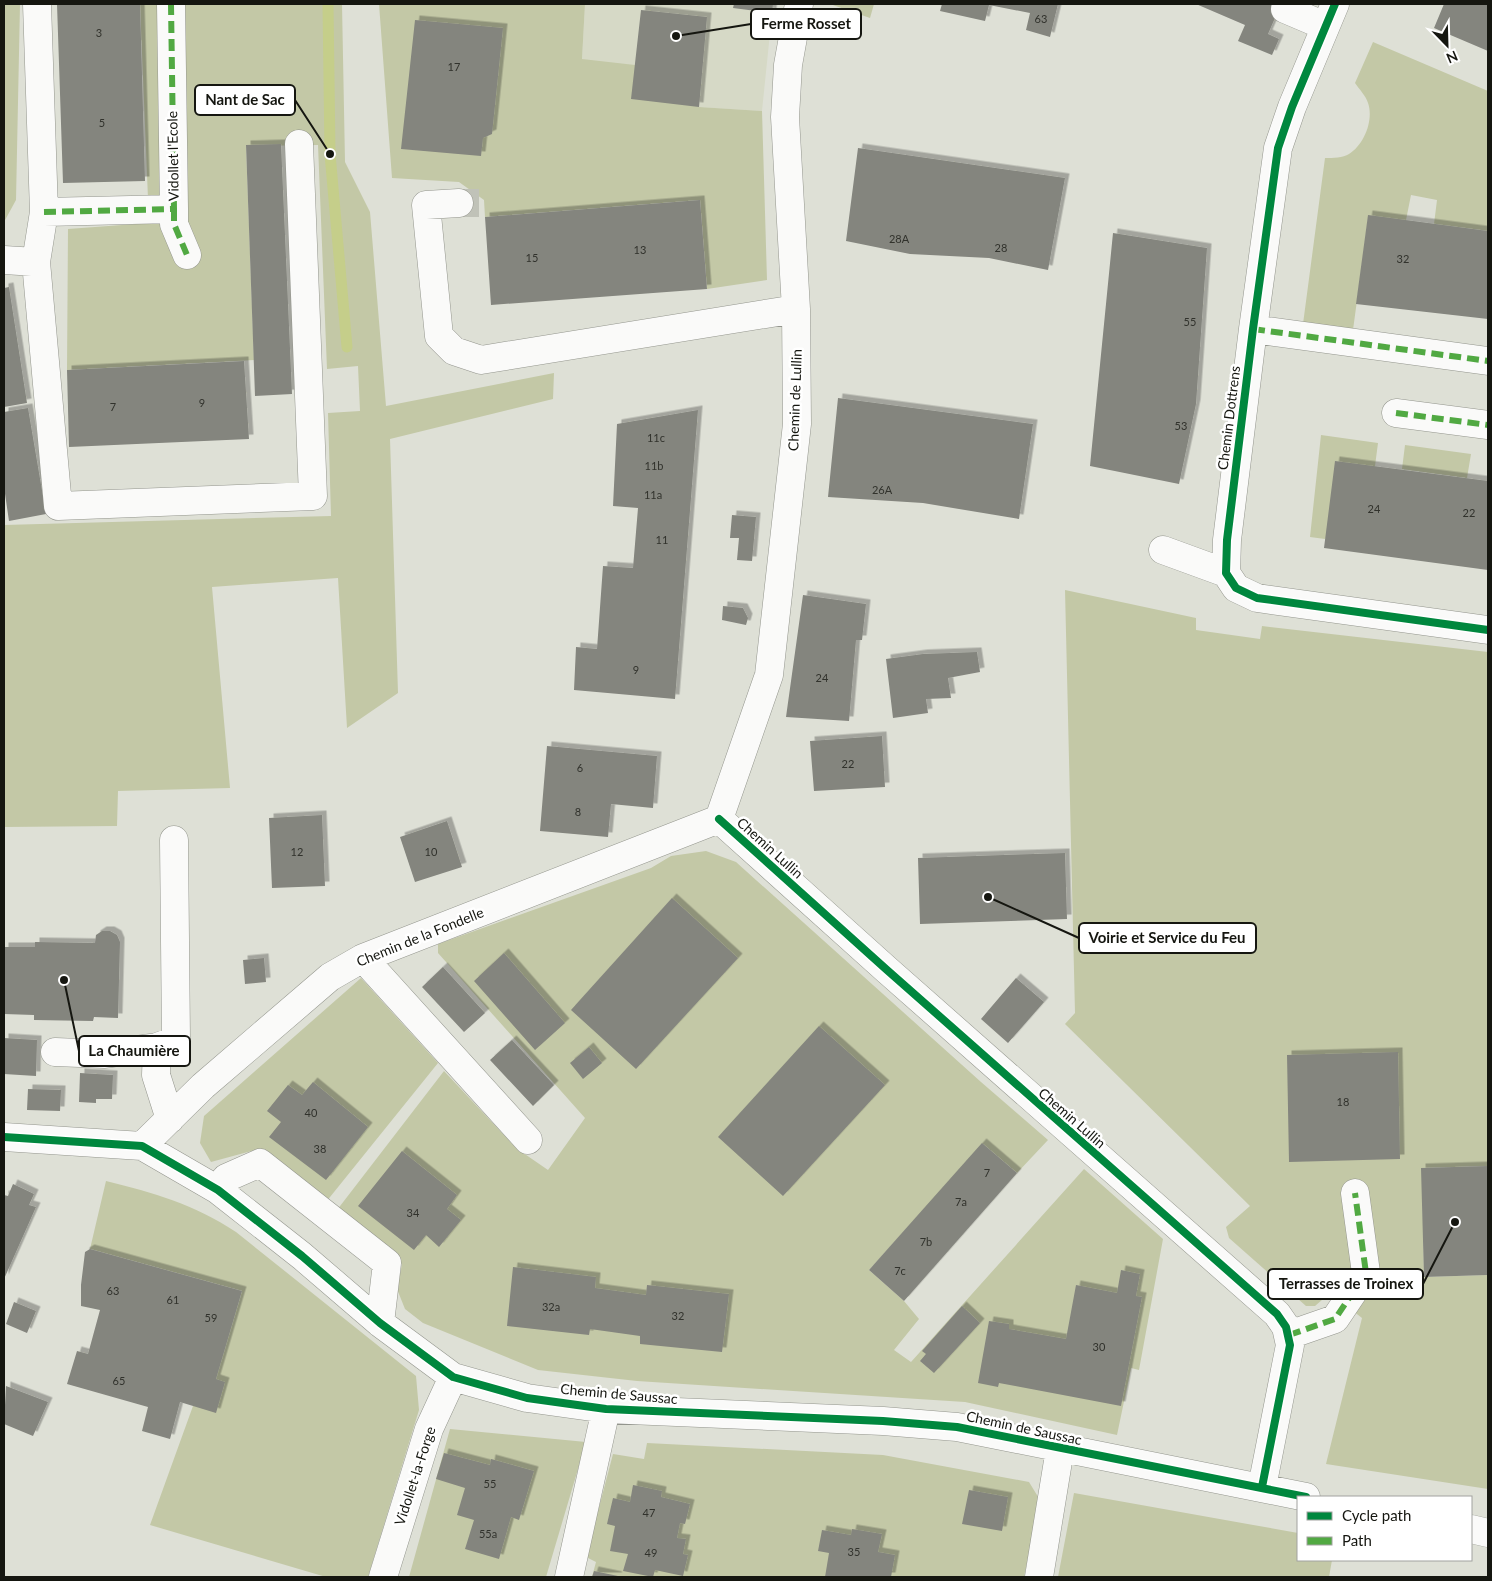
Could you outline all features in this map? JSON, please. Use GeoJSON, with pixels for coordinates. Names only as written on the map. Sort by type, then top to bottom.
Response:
{"type":"FeatureCollection","features":[{"type":"Feature","properties":{"kind":"street"},"geometry":{"type":"LineString","coordinates":[[37,4],[44,212],[36,262],[58,506],[313,496],[299,144]]}},
{"type":"Feature","properties":{"kind":"street","name":"Vidollet l'Ecole"},"geometry":{"type":"LineString","coordinates":[[44,212],[174,209],[171,4]]}},
{"type":"Feature","properties":{"kind":"street","name":"Chemin de Lullin"},"geometry":{"type":"LineString","coordinates":[[719,819],[769,675],[797,424],[796,309],[785,117],[788,65],[799,4]]}},
{"type":"Feature","properties":{"kind":"street"},"geometry":{"type":"LineString","coordinates":[[1285,9],[1330,15]]}},
{"type":"Feature","properties":{"kind":"street","name":"Chemin Dottrens"},"geometry":{"type":"LineString","coordinates":[[1226,573],[1227,540],[1278,148],[1292,107],[1330,15]]}},
{"type":"Feature","properties":{"kind":"street"},"geometry":{"type":"LineString","coordinates":[[459,203],[426,205],[439,336],[454,351],[481,360],[796,309]]}},
{"type":"Feature","properties":{"kind":"street"},"geometry":{"type":"LineString","coordinates":[[174,209],[174,224],[187,255]]}},
{"type":"Feature","properties":{"kind":"street"},"geometry":{"type":"LineString","coordinates":[[4,260],[36,262]]}},
{"type":"Feature","properties":{"kind":"street"},"geometry":{"type":"LineString","coordinates":[[1253,329],[1488,361]]}},
{"type":"Feature","properties":{"kind":"street"},"geometry":{"type":"LineString","coordinates":[[1396,413],[1488,425]]}},
{"type":"Feature","properties":{"kind":"street"},"geometry":{"type":"LineString","coordinates":[[1162,550],[1226,573],[1236,588],[1257,598],[1488,630]]}},
{"type":"Feature","properties":{"kind":"street","name":"Chemin de la Fondelle"},"geometry":{"type":"LineString","coordinates":[[142,1146],[202,1086],[330,978],[363,958],[719,819]]}},
{"type":"Feature","properties":{"kind":"street","name":"Chemin Lullin"},"geometry":{"type":"LineString","coordinates":[[719,819],[886,970],[1277,1314],[1289,1335]]}},
{"type":"Feature","properties":{"kind":"street"},"geometry":{"type":"LineString","coordinates":[[55,1052],[105,1054],[157,1047],[176,1040],[174,840]]}},
{"type":"Feature","properties":{"kind":"street"},"geometry":{"type":"LineString","coordinates":[[363,958],[528,1140]]}},
{"type":"Feature","properties":{"kind":"street"},"geometry":{"type":"LineString","coordinates":[[157,1047],[156,1075],[170,1119]]}},
{"type":"Feature","properties":{"kind":"street","name":"Chemin de Saussac"},"geometry":{"type":"LineString","coordinates":[[4,1137],[142,1146],[218,1190],[302,1256],[380,1323],[453,1377],[527,1398],[606,1409],[883,1421],[957,1427],[1302,1496]]}},
{"type":"Feature","properties":{"kind":"street"},"geometry":{"type":"LineString","coordinates":[[218,1190],[226,1178],[260,1163],[387,1263],[380,1323]]}},
{"type":"Feature","properties":{"kind":"street"},"geometry":{"type":"LineString","coordinates":[[1262,1487],[1287,1365],[1289,1335],[1335,1319],[1366,1273],[1355,1194]]}},
{"type":"Feature","properties":{"kind":"street","name":"Vidollet-la-Forge"},"geometry":{"type":"LineString","coordinates":[[383,1577],[429,1429],[453,1377]]}},
{"type":"Feature","properties":{"kind":"street"},"geometry":{"type":"LineString","coordinates":[[569,1577],[606,1409]]}},
{"type":"Feature","properties":{"kind":"street"},"geometry":{"type":"LineString","coordinates":[[1040,1577],[1060,1449]]}},
{"type":"Feature","properties":{"kind":"street"},"geometry":{"type":"LineString","coordinates":[[1472,1529],[1488,1533]]}},
{"type":"Feature","properties":{"kind":"shaded area"},"geometry":{"type":"Polygon","coordinates":[[[585,4],[773,4],[762,111],[699,107],[582,59],[585,4]]]}},
{"type":"Feature","properties":{"kind":"green space"},"geometry":{"type":"Polygon","coordinates":[[[4,4],[20,4],[16,200],[4,222],[4,4]]]}},
{"type":"Feature","properties":{"kind":"green space"},"geometry":{"type":"Polygon","coordinates":[[[140,4],[342,4],[345,162],[370,212],[386,406],[554,373],[553,399],[390,439],[398,693],[347,728],[338,578],[212,587],[230,788],[118,791],[117,826],[4,827],[4,525],[331,516],[328,413],[360,411],[358,366],[327,369],[318,145],[246,146],[254,360],[67,370],[68,229],[149,223],[140,4]]]}},
{"type":"Feature","properties":{"kind":"green space"},"geometry":{"type":"Polygon","coordinates":[[[379,4],[585,4],[582,59],[635,65],[699,107],[762,111],[767,280],[707,289],[700,200],[485,217],[484,200],[459,182],[392,178],[379,4]]]}},
{"type":"Feature","properties":{"kind":"green space"},"geometry":{"type":"Polygon","coordinates":[[[830,4],[874,4],[870,18],[830,4]]]}},
{"type":"Feature","properties":{"kind":"green space"},"geometry":{"type":"Polygon","coordinates":[[[1373,42],[1488,91],[1488,231],[1434,224],[1437,200],[1411,195],[1406,220],[1368,219],[1353,330],[1303,324],[1325,158],[1341,157],[1349,154],[1359,145],[1366,132],[1369,124],[1370,110],[1364,95],[1355,83],[1373,42]]]}},
{"type":"Feature","properties":{"kind":"green space"},"geometry":{"type":"Polygon","coordinates":[[[1321,435],[1378,443],[1375,466],[1325,539],[1310,537],[1321,435]]]}},
{"type":"Feature","properties":{"kind":"green space"},"geometry":{"type":"Polygon","coordinates":[[[1405,445],[1471,454],[1467,478],[1402,469],[1405,445]]]}},
{"type":"Feature","properties":{"kind":"green space"},"geometry":{"type":"Polygon","coordinates":[[[1065,590],[1196,618],[1196,630],[1260,639],[1262,626],[1488,652],[1488,1166],[1422,1168],[1424,1277],[1488,1275],[1488,1489],[1326,1464],[1362,1318],[1330,1293],[1315,1306],[1306,1306],[1229,1238],[1226,1227],[1250,1206],[1065,1024],[1075,1013],[1065,590]]]}},
{"type":"Feature","properties":{"kind":"green space"},"geometry":{"type":"Polygon","coordinates":[[[706,851],[736,862],[1048,1140],[1017,1173],[983,1144],[869,1270],[904,1301],[919,1319],[894,1350],[911,1362],[1084,1169],[1163,1239],[1139,1370],[1131,1368],[1117,1435],[965,1402],[637,1381],[538,1370],[423,1323],[405,1309],[397,1289],[402,1264],[337,1210],[444,1071],[516,1148],[548,1170],[585,1118],[438,953],[438,944],[651,868],[671,856],[706,851]]]}},
{"type":"Feature","properties":{"kind":"green space"},"geometry":{"type":"Polygon","coordinates":[[[361,978],[438,1063],[326,1202],[259,1149],[211,1162],[200,1143],[204,1116],[361,978]]]}},
{"type":"Feature","properties":{"kind":"green space"},"geometry":{"type":"Polygon","coordinates":[[[106,1181],[173,1200],[205,1214],[236,1232],[416,1376],[419,1410],[368,1577],[326,1577],[150,1525],[193,1406],[216,1378],[242,1291],[90,1249],[106,1181]]]}},
{"type":"Feature","properties":{"kind":"green space"},"geometry":{"type":"Polygon","coordinates":[[[450,1429],[586,1442],[546,1577],[409,1577],[450,1429]]]}},
{"type":"Feature","properties":{"kind":"green space"},"geometry":{"type":"Polygon","coordinates":[[[647,1443],[883,1455],[1029,1482],[1040,1500],[1024,1577],[592,1577],[596,1562],[586,1557],[613,1454],[644,1459],[647,1443]]]}},
{"type":"Feature","properties":{"kind":"green space"},"geometry":{"type":"Polygon","coordinates":[[[1074,1493],[1297,1533],[1297,1561],[1332,1561],[1329,1577],[1058,1577],[1074,1493]]]}},
{"type":"Feature","properties":{"kind":"building"},"geometry":{"type":"Polygon","coordinates":[[[57,4],[140,4],[145,181],[63,183],[57,4]]]}},
{"type":"Feature","properties":{"kind":"building"},"geometry":{"type":"Polygon","coordinates":[[[734,4],[773,4],[772,13],[733,8],[734,4]]]}},
{"type":"Feature","properties":{"kind":"building"},"geometry":{"type":"Polygon","coordinates":[[[942,4],[1058,4],[1050,37],[1026,30],[1030,13],[989,5],[985,21],[940,11],[942,4]]]}},
{"type":"Feature","properties":{"kind":"building"},"geometry":{"type":"Polygon","coordinates":[[[1196,4],[1281,4],[1268,34],[1279,39],[1272,55],[1238,41],[1245,25],[1196,4]]]}},
{"type":"Feature","properties":{"kind":"building"},"geometry":{"type":"Polygon","coordinates":[[[1444,4],[1488,4],[1488,51],[1434,28],[1444,4]]]}},
{"type":"Feature","properties":{"kind":"building"},"geometry":{"type":"Polygon","coordinates":[[[641,10],[707,17],[699,107],[631,99],[641,10]]]}},
{"type":"Feature","properties":{"kind":"building"},"geometry":{"type":"Polygon","coordinates":[[[415,20],[503,28],[492,134],[483,138],[481,156],[401,149],[415,20]]]}},
{"type":"Feature","properties":{"kind":"building"},"geometry":{"type":"Polygon","coordinates":[[[281,144],[292,394],[255,396],[246,145],[281,144]]]}},
{"type":"Feature","properties":{"kind":"building"},"geometry":{"type":"Polygon","coordinates":[[[858,148],[1065,178],[1048,270],[989,258],[910,254],[846,241],[858,148]]]}},
{"type":"Feature","properties":{"kind":"building"},"geometry":{"type":"Polygon","coordinates":[[[700,200],[707,289],[491,305],[485,217],[700,200]]]}},
{"type":"Feature","properties":{"kind":"building"},"geometry":{"type":"Polygon","coordinates":[[[1368,215],[1488,231],[1488,319],[1356,304],[1368,215]]]}},
{"type":"Feature","properties":{"kind":"building"},"geometry":{"type":"Polygon","coordinates":[[[1113,233],[1207,248],[1196,404],[1179,484],[1090,466],[1113,233]]]}},
{"type":"Feature","properties":{"kind":"building"},"geometry":{"type":"Polygon","coordinates":[[[9,287],[27,403],[4,407],[4,288],[9,287]]]}},
{"type":"Feature","properties":{"kind":"building"},"geometry":{"type":"Polygon","coordinates":[[[244,361],[249,439],[69,447],[67,370],[244,361]]]}},
{"type":"Feature","properties":{"kind":"building"},"geometry":{"type":"Polygon","coordinates":[[[838,398],[1033,424],[1019,519],[923,503],[828,497],[838,398]]]}},
{"type":"Feature","properties":{"kind":"building"},"geometry":{"type":"Polygon","coordinates":[[[28,408],[46,514],[9,521],[4,487],[4,412],[28,408]]]}},
{"type":"Feature","properties":{"kind":"building"},"geometry":{"type":"Polygon","coordinates":[[[698,410],[675,699],[574,690],[576,647],[597,649],[603,566],[633,568],[638,508],[613,506],[617,424],[698,410]]]}},
{"type":"Feature","properties":{"kind":"building"},"geometry":{"type":"Polygon","coordinates":[[[1335,461],[1488,481],[1488,570],[1324,548],[1335,461]]]}},
{"type":"Feature","properties":{"kind":"building"},"geometry":{"type":"Polygon","coordinates":[[[732,515],[756,517],[752,561],[737,560],[739,538],[730,538],[732,515]]]}},
{"type":"Feature","properties":{"kind":"building"},"geometry":{"type":"Polygon","coordinates":[[[803,595],[866,604],[862,640],[856,640],[849,721],[786,717],[803,595]]]}},
{"type":"Feature","properties":{"kind":"building"},"geometry":{"type":"Polygon","coordinates":[[[723,606],[743,608],[748,618],[746,625],[722,620],[723,606]]]}},
{"type":"Feature","properties":{"kind":"building"},"geometry":{"type":"Polygon","coordinates":[[[977,652],[980,672],[948,678],[951,698],[926,699],[928,713],[893,718],[886,659],[923,654],[977,652]]]}},
{"type":"Feature","properties":{"kind":"building"},"geometry":{"type":"Polygon","coordinates":[[[882,736],[885,787],[814,791],[810,741],[882,736]]]}},
{"type":"Feature","properties":{"kind":"building"},"geometry":{"type":"Polygon","coordinates":[[[547,746],[657,756],[653,808],[611,804],[608,837],[540,831],[547,746]]]}},
{"type":"Feature","properties":{"kind":"building"},"geometry":{"type":"Polygon","coordinates":[[[322,815],[325,886],[272,888],[269,818],[322,815]]]}},
{"type":"Feature","properties":{"kind":"building"},"geometry":{"type":"Polygon","coordinates":[[[447,821],[462,867],[415,882],[400,837],[447,821]]]}},
{"type":"Feature","properties":{"kind":"building"},"geometry":{"type":"Polygon","coordinates":[[[1065,853],[1067,919],[920,924],[918,858],[1065,853]]]}},
{"type":"Feature","properties":{"kind":"building"},"geometry":{"type":"Polygon","coordinates":[[[672,898],[738,958],[636,1069],[571,1010],[672,898]]]}},
{"type":"Feature","properties":{"kind":"building"},"geometry":{"type":"Polygon","coordinates":[[[102,931],[110,931],[117,935],[120,942],[118,1018],[94,1017],[93,1021],[34,1020],[34,1015],[4,1014],[4,947],[35,947],[35,942],[95,943],[96,935],[102,931]]]}},
{"type":"Feature","properties":{"kind":"building"},"geometry":{"type":"Polygon","coordinates":[[[504,953],[565,1023],[535,1050],[474,981],[504,953]]]}},
{"type":"Feature","properties":{"kind":"building"},"geometry":{"type":"Polygon","coordinates":[[[264,958],[266,982],[245,984],[243,960],[264,958]]]}},
{"type":"Feature","properties":{"kind":"building"},"geometry":{"type":"Polygon","coordinates":[[[443,967],[485,1013],[464,1032],[422,987],[443,967]]]}},
{"type":"Feature","properties":{"kind":"building"},"geometry":{"type":"Polygon","coordinates":[[[1016,978],[1044,1002],[1008,1043],[981,1019],[1016,978]]]}},
{"type":"Feature","properties":{"kind":"building"},"geometry":{"type":"Polygon","coordinates":[[[819,1026],[885,1085],[783,1196],[718,1137],[819,1026]]]}},
{"type":"Feature","properties":{"kind":"building"},"geometry":{"type":"Polygon","coordinates":[[[4,1038],[37,1040],[36,1076],[4,1074],[4,1038]]]}},
{"type":"Feature","properties":{"kind":"building"},"geometry":{"type":"Polygon","coordinates":[[[512,1040],[554,1085],[533,1106],[490,1060],[512,1040]]]}},
{"type":"Feature","properties":{"kind":"building"},"geometry":{"type":"Polygon","coordinates":[[[589,1047],[602,1063],[583,1079],[570,1063],[589,1047]]]}},
{"type":"Feature","properties":{"kind":"building"},"geometry":{"type":"Polygon","coordinates":[[[1398,1052],[1400,1159],[1289,1162],[1287,1055],[1398,1052]]]}},
{"type":"Feature","properties":{"kind":"building"},"geometry":{"type":"Polygon","coordinates":[[[80,1073],[113,1075],[112,1099],[96,1099],[96,1103],[79,1102],[80,1073]]]}},
{"type":"Feature","properties":{"kind":"building"},"geometry":{"type":"Polygon","coordinates":[[[313,1082],[368,1127],[326,1180],[269,1137],[281,1122],[267,1111],[288,1085],[302,1095],[313,1082]]]}},
{"type":"Feature","properties":{"kind":"building"},"geometry":{"type":"Polygon","coordinates":[[[28,1089],[61,1090],[60,1111],[27,1110],[28,1089]]]}},
{"type":"Feature","properties":{"kind":"building"},"geometry":{"type":"Polygon","coordinates":[[[982,1143],[1017,1173],[904,1301],[869,1270],[982,1143]]]}},
{"type":"Feature","properties":{"kind":"building"},"geometry":{"type":"Polygon","coordinates":[[[402,1151],[457,1195],[447,1209],[461,1220],[439,1247],[426,1235],[414,1250],[358,1206],[402,1151]]]}},
{"type":"Feature","properties":{"kind":"building"},"geometry":{"type":"Polygon","coordinates":[[[1488,1166],[1488,1275],[1424,1277],[1421,1168],[1488,1166]]]}},
{"type":"Feature","properties":{"kind":"building"},"geometry":{"type":"Polygon","coordinates":[[[13,1184],[34,1194],[29,1205],[36,1207],[4,1279],[4,1195],[8,1196],[13,1184]]]}},
{"type":"Feature","properties":{"kind":"building"},"geometry":{"type":"Polygon","coordinates":[[[90,1249],[242,1291],[216,1379],[225,1382],[216,1413],[180,1402],[170,1439],[142,1431],[148,1407],[67,1384],[77,1351],[88,1354],[100,1310],[81,1306],[81,1285],[85,1252],[90,1249]]]}},
{"type":"Feature","properties":{"kind":"building"},"geometry":{"type":"Polygon","coordinates":[[[513,1267],[596,1277],[595,1288],[646,1295],[647,1285],[729,1294],[722,1352],[640,1344],[640,1336],[590,1329],[589,1335],[507,1326],[513,1267]]]}},
{"type":"Feature","properties":{"kind":"building"},"geometry":{"type":"Polygon","coordinates":[[[1121,1270],[1140,1274],[1136,1296],[1142,1297],[1121,1406],[999,1383],[998,1387],[978,1383],[989,1321],[1009,1324],[1009,1329],[1066,1339],[1076,1285],[1117,1293],[1121,1270]]]}},
{"type":"Feature","properties":{"kind":"building"},"geometry":{"type":"Polygon","coordinates":[[[14,1302],[36,1311],[27,1333],[6,1324],[14,1302]]]}},
{"type":"Feature","properties":{"kind":"building"},"geometry":{"type":"Polygon","coordinates":[[[962,1306],[980,1323],[934,1373],[920,1361],[926,1354],[922,1351],[962,1306]]]}},
{"type":"Feature","properties":{"kind":"building"},"geometry":{"type":"Polygon","coordinates":[[[6,1386],[48,1402],[33,1436],[4,1424],[6,1386]]]}},
{"type":"Feature","properties":{"kind":"building"},"geometry":{"type":"Polygon","coordinates":[[[444,1453],[490,1465],[491,1459],[534,1471],[519,1520],[511,1517],[499,1559],[465,1549],[474,1520],[457,1515],[465,1488],[436,1479],[444,1453]]]}},
{"type":"Feature","properties":{"kind":"building"},"geometry":{"type":"Polygon","coordinates":[[[633,1485],[662,1491],[661,1497],[690,1504],[685,1524],[680,1523],[677,1538],[686,1539],[683,1554],[688,1555],[683,1576],[655,1570],[653,1577],[623,1571],[628,1554],[610,1551],[615,1526],[607,1524],[613,1498],[630,1502],[633,1485]]]}},
{"type":"Feature","properties":{"kind":"building"},"geometry":{"type":"Polygon","coordinates":[[[969,1490],[1008,1497],[1002,1531],[962,1524],[969,1490]]]}},
{"type":"Feature","properties":{"kind":"building"},"geometry":{"type":"Polygon","coordinates":[[[852,1529],[882,1534],[878,1552],[895,1555],[891,1577],[825,1577],[829,1553],[818,1551],[822,1530],[851,1535],[852,1529]]]}},
{"type":"Feature","properties":{"kind":"building"},"geometry":{"type":"Polygon","coordinates":[[[594,1571],[618,1576],[592,1577],[594,1571]]]}},
{"type":"Feature","properties":{"kind":"waterway"},"geometry":{"type":"LineString","coordinates":[[328,4],[330,154],[347,347]]}},
{"type":"Feature","properties":{"kind":"tunnel"},"geometry":{"type":"LineString","coordinates":[[459,203],[479,203]]}},
{"type":"Feature","properties":{"kind":"marked path"},"geometry":{"type":"LineString","coordinates":[[44,212],[174,209],[171,4]]}},
{"type":"Feature","properties":{"kind":"marked path"},"geometry":{"type":"LineString","coordinates":[[174,209],[174,224],[187,255]]}},
{"type":"Feature","properties":{"kind":"marked path"},"geometry":{"type":"LineString","coordinates":[[1253,329],[1488,361]]}},
{"type":"Feature","properties":{"kind":"marked path"},"geometry":{"type":"LineString","coordinates":[[1396,413],[1488,425]]}},
{"type":"Feature","properties":{"kind":"marked path"},"geometry":{"type":"LineString","coordinates":[[1289,1335],[1335,1319],[1366,1273],[1355,1193]]}},
{"type":"Feature","properties":{"kind":"cycle path"},"geometry":{"type":"LineString","coordinates":[[1335,4],[1292,107],[1278,148],[1227,540],[1226,573],[1236,588],[1257,598],[1488,630]]}},
{"type":"Feature","properties":{"kind":"cycle path"},"geometry":{"type":"LineString","coordinates":[[719,819],[1277,1314],[1286,1327],[1290,1345],[1262,1487]]}},
{"type":"Feature","properties":{"kind":"cycle path"},"geometry":{"type":"LineString","coordinates":[[4,1137],[142,1146],[218,1190],[302,1256],[380,1323],[453,1377],[527,1398],[606,1409],[883,1421],[957,1427],[1301,1496]]}},
{"type":"Feature","properties":{"kind":"place","name":"Ferme Rosset"},"geometry":{"type":"Point","coordinates":[676,36]}},
{"type":"Feature","properties":{"kind":"place","name":"Nant de Sac"},"geometry":{"type":"Point","coordinates":[330,154]}},
{"type":"Feature","properties":{"kind":"place","name":"Voirie et Service du Feu"},"geometry":{"type":"Point","coordinates":[988,897]}},
{"type":"Feature","properties":{"kind":"place","name":"La Chaumière"},"geometry":{"type":"Point","coordinates":[64,980]}},
{"type":"Feature","properties":{"kind":"place","name":"Terrasses de Troinex"},"geometry":{"type":"Point","coordinates":[1455,1222]}}]}
